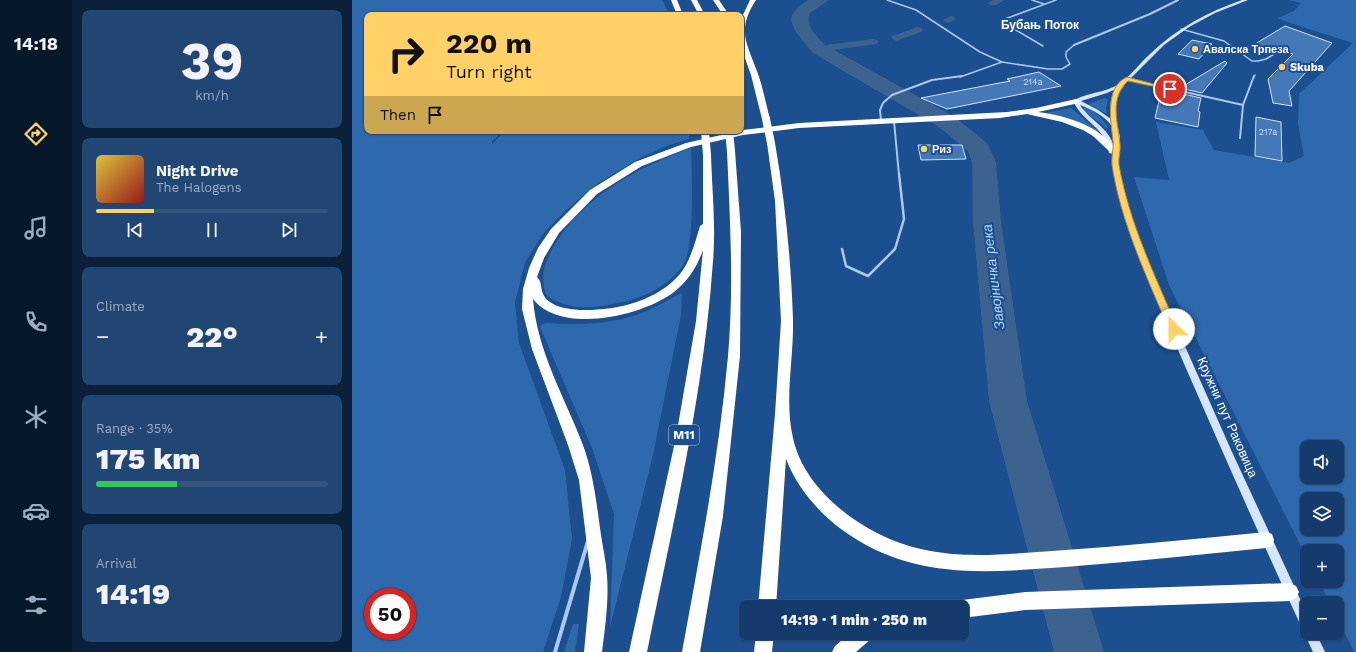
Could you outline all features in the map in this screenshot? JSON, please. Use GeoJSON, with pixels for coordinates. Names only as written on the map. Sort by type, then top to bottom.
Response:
{"type":"FeatureCollection","features":[{"type":"Feature","properties":{"kind":"highway"},"geometry":{"type":"LineString","coordinates":[[674,0],[679,12]]}},
{"type":"Feature","properties":{"kind":"highway"},"geometry":{"type":"LineString","coordinates":[[694,0],[700,12]]}},
{"type":"Feature","properties":{"kind":"highway"},"geometry":{"type":"LineString","coordinates":[[716,0],[724,12]]}},
{"type":"Feature","properties":{"kind":"highway"},"geometry":{"type":"LineString","coordinates":[[744,16],[753,0]]}},
{"type":"Feature","properties":{"kind":"highway"},"geometry":{"type":"LineString","coordinates":[[744,45],[755,75],[771,143],[780,201],[786,313],[782,414],[768,600]]}},
{"type":"Feature","properties":{"kind":"highway"},"geometry":{"type":"LineString","coordinates":[[744,133],[763,129],[812,124],[894,121],[1020,113],[1076,101]]}},
{"type":"Feature","properties":{"kind":"highway"},"geometry":{"type":"LineString","coordinates":[[1020,113],[1049,117],[1072,123],[1097,135],[1112,149]]}},
{"type":"Feature","properties":{"kind":"highway","name":"M11"},"geometry":{"type":"LineString","coordinates":[[638,652],[683,437],[702,321],[708,259],[707,155],[705,134]]}},
{"type":"Feature","properties":{"kind":"highway"},"geometry":{"type":"LineString","coordinates":[[691,652],[715,516],[734,356],[736,232],[729,134]]}},
{"type":"Feature","properties":{"kind":"highway"},"geometry":{"type":"LineString","coordinates":[[593,652],[599,580],[583,467],[546,369],[528,309],[528,299],[533,273],[540,254],[548,240],[572,211],[619,174],[665,152],[686,144],[737,134]]}},
{"type":"Feature","properties":{"kind":"highway"},"geometry":{"type":"LineString","coordinates":[[533,273],[535,292],[538,298],[554,310],[572,314],[598,314],[624,310],[639,305],[658,297],[677,284],[684,276],[694,260],[708,214]]}},
{"type":"Feature","properties":{"kind":"highway"},"geometry":{"type":"LineString","coordinates":[[782,414],[786,443],[799,472],[819,500],[847,525],[882,545],[921,558],[962,562],[1015,561],[1108,555],[1266,540]]}},
{"type":"Feature","properties":{"kind":"highway"},"geometry":{"type":"LineString","coordinates":[[969,608],[1025,601],[1290,592]]}},
{"type":"Feature","properties":{"kind":"highway"},"geometry":{"type":"LineString","coordinates":[[763,652],[764,640]]}},
{"type":"Feature","properties":{"kind":"highway"},"geometry":{"type":"LineString","coordinates":[[841,652],[857,640]]}},
{"type":"Feature","properties":{"kind":"main road","name":"Кружни пут Раковица"},"geometry":{"type":"LineString","coordinates":[[1246,0],[1203,17],[1181,29],[1156,49],[1122,84],[1112,107],[1117,146],[1115,164],[1127,211],[1146,264],[1266,540],[1300,613]]}},
{"type":"Feature","properties":{"kind":"main road"},"geometry":{"type":"LineString","coordinates":[[1076,101],[1105,92],[1122,84]]}},
{"type":"Feature","properties":{"kind":"main road"},"geometry":{"type":"LineString","coordinates":[[1076,101],[1103,114],[1114,126]]}},
{"type":"Feature","properties":{"kind":"main road"},"geometry":{"type":"LineString","coordinates":[[1076,101],[1082,112],[1105,132],[1112,149],[1115,164]]}},
{"type":"Feature","properties":{"kind":"main road"},"geometry":{"type":"LineString","coordinates":[[1313,640],[1319,652]]}},
{"type":"Feature","properties":{"kind":"street"},"geometry":{"type":"LineString","coordinates":[[1074,45],[1150,14],[1178,0]]}},
{"type":"Feature","properties":{"kind":"lane"},"geometry":{"type":"LineString","coordinates":[[888,0],[916,10],[980,52],[1002,62],[1048,69],[1062,69],[1070,64],[1066,57],[1066,52],[1074,45]]}},
{"type":"Feature","properties":{"kind":"lane"},"geometry":{"type":"LineString","coordinates":[[1032,0],[1044,4]]}},
{"type":"Feature","properties":{"kind":"lane"},"geometry":{"type":"LineString","coordinates":[[1043,46],[1002,22],[1005,19],[1056,0]]}},
{"type":"Feature","properties":{"kind":"lane"},"geometry":{"type":"LineString","coordinates":[[1181,29],[1226,42],[1250,60],[1264,61],[1276,53]]}},
{"type":"Feature","properties":{"kind":"lane"},"geometry":{"type":"LineString","coordinates":[[881,121],[880,110],[883,103],[892,95],[932,80],[958,78],[1002,62]]}},
{"type":"Feature","properties":{"kind":"lane"},"geometry":{"type":"LineString","coordinates":[[1240,138],[1243,105],[1255,76]]}},
{"type":"Feature","properties":{"kind":"lane"},"geometry":{"type":"LineString","coordinates":[[1127,79],[1243,105]]}},
{"type":"Feature","properties":{"kind":"lane"},"geometry":{"type":"LineString","coordinates":[[842,249],[846,266],[868,276],[895,249],[904,219],[894,121]]}},
{"type":"Feature","properties":{"kind":"lane"},"geometry":{"type":"LineString","coordinates":[[555,652],[592,526]]}},
{"type":"Feature","properties":{"kind":"shaded area"},"geometry":{"type":"Polygon","coordinates":[[[352,0],[662,0],[668,12],[364,12],[364,134],[500,134],[492,141],[492,144],[502,134],[689,134],[689,139],[669,145],[640,158],[598,183],[565,211],[542,235],[525,263],[515,302],[519,343],[565,470],[572,539],[561,597],[543,652],[352,652],[352,0]]]}},
{"type":"Feature","properties":{"kind":"shaded area"},"geometry":{"type":"Polygon","coordinates":[[[1288,0],[1356,0],[1356,652],[1354,652],[1344,631],[1344,596],[1326,596],[1322,588],[1344,588],[1344,544],[1300,544],[1169,285],[1134,177],[1169,180],[1156,122],[1203,130],[1214,150],[1289,163],[1304,156],[1298,124],[1299,94],[1353,43],[1278,18],[1294,11],[1301,3],[1288,0]]]}},
{"type":"Feature","properties":{"kind":"shaded area"},"geometry":{"type":"Polygon","coordinates":[[[1105,98],[1108,99],[1106,108],[1107,114],[1088,104],[1105,98]]]}},
{"type":"Feature","properties":{"kind":"shaded area"},"geometry":{"type":"Polygon","coordinates":[[[1084,107],[1095,112],[1109,129],[1084,111],[1084,107]]]}},
{"type":"Feature","properties":{"kind":"shaded area"},"geometry":{"type":"Polygon","coordinates":[[[1071,108],[1098,132],[1075,121],[1045,113],[1071,108]]]}},
{"type":"Feature","properties":{"kind":"shaded area"},"geometry":{"type":"Polygon","coordinates":[[[691,148],[691,226],[687,256],[677,273],[652,292],[623,302],[604,306],[570,306],[554,300],[546,295],[543,280],[547,260],[557,241],[584,209],[600,195],[634,173],[672,155],[691,148]]]}},
{"type":"Feature","properties":{"kind":"shaded area"},"geometry":{"type":"Polygon","coordinates":[[[682,293],[681,315],[653,455],[610,627],[614,514],[592,448],[540,327],[542,324],[546,323],[585,324],[624,319],[649,310],[682,293]]]}},
{"type":"Feature","properties":{"kind":"shaded area"},"geometry":{"type":"Polygon","coordinates":[[[573,624],[579,624],[575,652],[564,652],[573,624]]]}},
{"type":"Feature","properties":{"kind":"building"},"geometry":{"type":"Polygon","coordinates":[[[1285,26],[1332,43],[1289,91],[1292,106],[1273,103],[1268,79],[1293,54],[1255,44],[1285,26]]]}},
{"type":"Feature","properties":{"kind":"building"},"geometry":{"type":"Polygon","coordinates":[[[1192,40],[1212,44],[1199,59],[1178,54],[1192,40]]]}},
{"type":"Feature","properties":{"kind":"building"},"geometry":{"type":"Polygon","coordinates":[[[1225,61],[1227,63],[1202,93],[1180,88],[1225,61]]]}},
{"type":"Feature","properties":{"kind":"building"},"geometry":{"type":"Polygon","coordinates":[[[1039,72],[1061,86],[947,109],[921,98],[1010,81],[1007,79],[1039,72]]]}},
{"type":"Feature","properties":{"kind":"building"},"geometry":{"type":"Polygon","coordinates":[[[1174,92],[1201,98],[1198,111],[1200,112],[1198,127],[1155,118],[1159,101],[1174,92]]]}},
{"type":"Feature","properties":{"kind":"building"},"geometry":{"type":"Polygon","coordinates":[[[1256,117],[1281,122],[1282,161],[1255,156],[1256,117]]]}},
{"type":"Feature","properties":{"kind":"building"},"geometry":{"type":"Polygon","coordinates":[[[918,145],[962,145],[966,159],[921,160],[918,145]]]}},
{"type":"Feature","properties":{"kind":"waterway","name":"Завојничка река"},"geometry":{"type":"LineString","coordinates":[[820,0],[804,10],[800,15],[799,20],[807,36],[819,49],[947,122],[979,148],[984,162],[987,222],[1008,401],[1079,652]]}},
{"type":"Feature","properties":{"kind":"waterway"},"geometry":{"type":"LineString","coordinates":[[993,3],[1001,0]]}},
{"type":"Feature","properties":{"kind":"waterway"},"geometry":{"type":"LineString","coordinates":[[896,38],[918,30]]}},
{"type":"Feature","properties":{"kind":"waterway"},"geometry":{"type":"LineString","coordinates":[[819,49],[873,42]]}},
{"type":"Feature","properties":{"kind":"place","name":"Авалска Трпеза"},"geometry":{"type":"Point","coordinates":[1195,49]}},
{"type":"Feature","properties":{"kind":"place","name":"Skuba"},"geometry":{"type":"Point","coordinates":[1282,67]}},
{"type":"Feature","properties":{"kind":"place","name":"Риз"},"geometry":{"type":"Point","coordinates":[924,149]}},
{"type":"Feature","properties":{"kind":"district","name":"Бубањ Поток"},"geometry":{"type":"Point","coordinates":[1040,25]}},
{"type":"Feature","properties":{"kind":"route"},"geometry":{"type":"LineString","coordinates":[[1170,89],[1127,79],[1122,84],[1116,95],[1113,102],[1112,113],[1117,136],[1115,164],[1127,211],[1146,264],[1174,329]]}}]}
